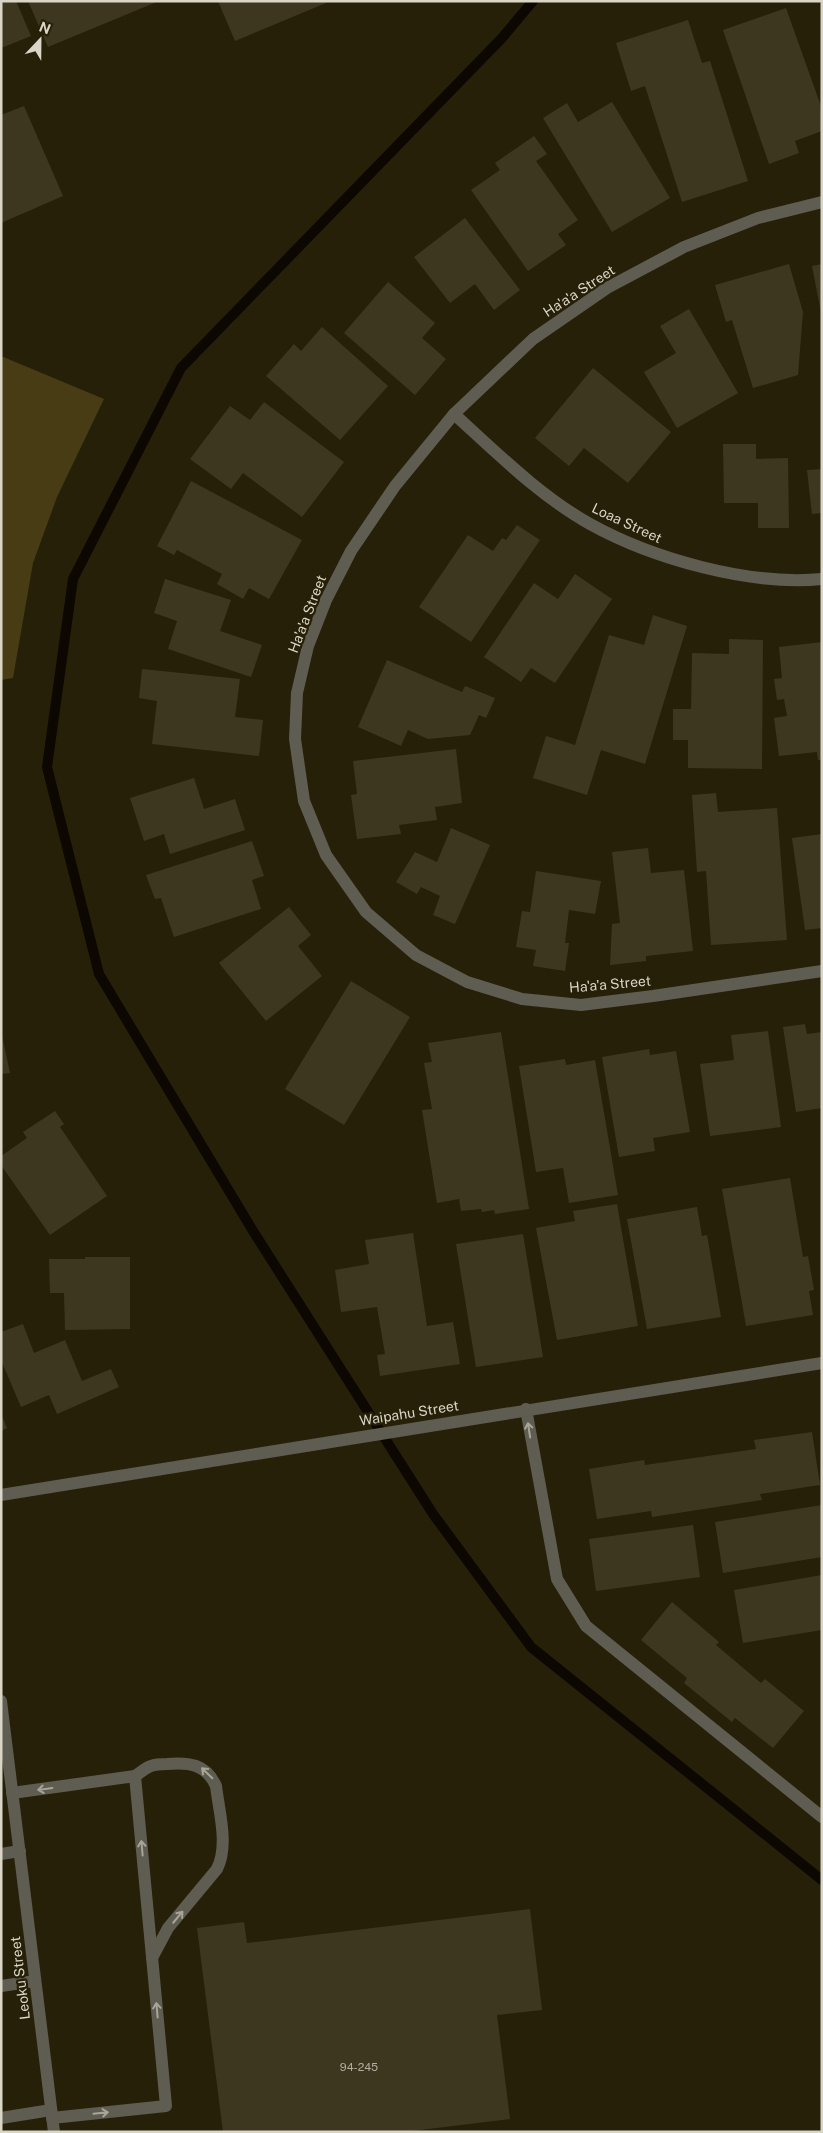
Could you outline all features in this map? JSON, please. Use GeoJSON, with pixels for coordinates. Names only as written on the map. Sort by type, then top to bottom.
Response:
{"type":"FeatureCollection","features":[{"type":"Feature","properties":{"kind":"street","name":"Ha'a'a Street"},"geometry":{"type":"LineString","coordinates":[[822,202],[758,218],[684,247],[607,288],[533,339],[454,414],[395,486],[351,551],[326,600],[308,646],[297,693],[295,739],[304,801],[326,855],[366,912],[416,954],[467,982],[522,999],[580,1005],[822,971]]}},
{"type":"Feature","properties":{"kind":"street","name":"Loaa Street"},"geometry":{"type":"LineString","coordinates":[[454,414],[531,483],[590,524],[652,553],[715,571],[767,578],[822,579]]}},
{"type":"Feature","properties":{"kind":"street","name":"Waipahu Street"},"geometry":{"type":"LineString","coordinates":[[1,1495],[526,1409],[822,1363]]}},
{"type":"Feature","properties":{"kind":"street"},"geometry":{"type":"LineString","coordinates":[[526,1409],[532,1452],[557,1579],[586,1626],[822,1817]]}},
{"type":"Feature","properties":{"kind":"street","name":"Leoku Street"},"geometry":{"type":"LineString","coordinates":[[1,1702],[54,2132]]}},
{"type":"Feature","properties":{"kind":"street"},"geometry":{"type":"LineString","coordinates":[[12,1793],[135,1776],[152,1765],[184,1762],[194,1764],[211,1776],[216,1786],[224,1849],[221,1860],[216,1869],[168,1928],[152,1958]]}},
{"type":"Feature","properties":{"kind":"street"},"geometry":{"type":"LineString","coordinates":[[1,2118],[166,2106],[135,1776]]}},
{"type":"Feature","properties":{"kind":"street"},"geometry":{"type":"LineString","coordinates":[[1,1854],[20,1851]]}},
{"type":"Feature","properties":{"kind":"street"},"geometry":{"type":"LineString","coordinates":[[1,1986],[35,1981]]}},
{"type":"Feature","properties":{"kind":"shaded area"},"geometry":{"type":"Polygon","coordinates":[[[1,356],[104,399],[57,497],[33,563],[13,678],[1,680],[1,356]]]}},
{"type":"Feature","properties":{"kind":"building"},"geometry":{"type":"Polygon","coordinates":[[[1,1],[16,1],[31,36],[1,48],[1,1]]]}},
{"type":"Feature","properties":{"kind":"building"},"geometry":{"type":"Polygon","coordinates":[[[28,1],[159,1],[48,47],[28,1]]]}},
{"type":"Feature","properties":{"kind":"building"},"geometry":{"type":"Polygon","coordinates":[[[218,1],[326,1],[326,3],[235,41],[218,1]]]}},
{"type":"Feature","properties":{"kind":"building"},"geometry":{"type":"Polygon","coordinates":[[[786,8],[822,109],[822,131],[795,141],[799,153],[769,164],[723,30],[786,8]]]}},
{"type":"Feature","properties":{"kind":"building"},"geometry":{"type":"Polygon","coordinates":[[[688,20],[702,63],[710,61],[748,181],[682,202],[645,86],[631,91],[616,43],[688,20]]]}},
{"type":"Feature","properties":{"kind":"building"},"geometry":{"type":"Polygon","coordinates":[[[612,102],[670,198],[612,232],[543,118],[567,103],[578,122],[612,102]]]}},
{"type":"Feature","properties":{"kind":"building"},"geometry":{"type":"Polygon","coordinates":[[[24,106],[63,196],[1,223],[1,115],[24,106]]]}},
{"type":"Feature","properties":{"kind":"building"},"geometry":{"type":"Polygon","coordinates":[[[534,136],[547,154],[536,161],[578,220],[558,234],[566,245],[528,271],[471,190],[500,170],[495,163],[534,136]]]}},
{"type":"Feature","properties":{"kind":"building"},"geometry":{"type":"Polygon","coordinates":[[[465,218],[520,290],[494,310],[475,284],[450,303],[414,257],[465,218]]]}},
{"type":"Feature","properties":{"kind":"building"},"geometry":{"type":"Polygon","coordinates":[[[789,264],[803,312],[798,375],[753,388],[732,320],[726,322],[715,285],[789,264]]]}},
{"type":"Feature","properties":{"kind":"building"},"geometry":{"type":"Polygon","coordinates":[[[822,264],[822,312],[821,312],[812,266],[822,264]]]}},
{"type":"Feature","properties":{"kind":"building"},"geometry":{"type":"Polygon","coordinates":[[[388,282],[435,323],[422,338],[446,359],[415,395],[344,333],[388,282]]]}},
{"type":"Feature","properties":{"kind":"building"},"geometry":{"type":"Polygon","coordinates":[[[689,309],[738,393],[677,428],[644,372],[676,353],[660,326],[689,309]]]}},
{"type":"Feature","properties":{"kind":"building"},"geometry":{"type":"Polygon","coordinates":[[[322,327],[388,386],[340,440],[266,376],[294,344],[301,351],[322,327]]]}},
{"type":"Feature","properties":{"kind":"building"},"geometry":{"type":"Polygon","coordinates":[[[593,368],[671,432],[628,483],[584,448],[569,466],[535,438],[593,368]]]}},
{"type":"Feature","properties":{"kind":"building"},"geometry":{"type":"Polygon","coordinates":[[[264,402],[344,462],[302,517],[243,473],[231,489],[190,459],[230,406],[250,420],[264,402]]]}},
{"type":"Feature","properties":{"kind":"building"},"geometry":{"type":"Polygon","coordinates":[[[723,444],[756,444],[756,459],[788,458],[789,528],[758,528],[758,503],[724,503],[723,444]]]}},
{"type":"Feature","properties":{"kind":"building"},"geometry":{"type":"Polygon","coordinates":[[[822,469],[822,513],[812,514],[807,470],[822,469]]]}},
{"type":"Feature","properties":{"kind":"building"},"geometry":{"type":"Polygon","coordinates":[[[191,481],[302,540],[269,599],[249,588],[243,599],[217,584],[222,574],[177,550],[174,555],[157,546],[191,481]]]}},
{"type":"Feature","properties":{"kind":"building"},"geometry":{"type":"Polygon","coordinates":[[[517,525],[540,540],[471,642],[419,607],[468,535],[493,551],[502,538],[506,540],[517,525]]]}},
{"type":"Feature","properties":{"kind":"building"},"geometry":{"type":"Polygon","coordinates":[[[575,574],[612,599],[555,683],[531,668],[521,682],[484,657],[534,583],[558,599],[575,574]]]}},
{"type":"Feature","properties":{"kind":"building"},"geometry":{"type":"Polygon","coordinates":[[[165,579],[231,600],[220,631],[262,645],[251,677],[168,649],[177,621],[154,613],[165,579]]]}},
{"type":"Feature","properties":{"kind":"building"},"geometry":{"type":"Polygon","coordinates":[[[653,615],[687,626],[645,764],[601,750],[587,795],[533,778],[546,736],[575,745],[609,635],[644,645],[653,615]]]}},
{"type":"Feature","properties":{"kind":"building"},"geometry":{"type":"Polygon","coordinates":[[[729,639],[763,640],[762,769],[688,768],[688,740],[673,740],[673,709],[691,709],[692,653],[729,654],[729,639]]]}},
{"type":"Feature","properties":{"kind":"building"},"geometry":{"type":"Polygon","coordinates":[[[822,642],[822,760],[818,760],[817,752],[779,756],[774,718],[787,716],[784,699],[777,700],[774,679],[782,678],[779,647],[822,642]]]}},
{"type":"Feature","properties":{"kind":"building"},"geometry":{"type":"Polygon","coordinates":[[[387,660],[462,692],[465,686],[495,698],[486,718],[479,715],[470,735],[428,739],[408,730],[401,746],[358,727],[387,660]]]}},
{"type":"Feature","properties":{"kind":"building"},"geometry":{"type":"Polygon","coordinates":[[[142,669],[240,679],[235,717],[263,720],[259,756],[152,744],[157,701],[139,698],[142,669]]]}},
{"type":"Feature","properties":{"kind":"building"},"geometry":{"type":"Polygon","coordinates":[[[456,749],[462,803],[435,807],[437,820],[399,825],[401,834],[357,839],[351,795],[357,794],[353,761],[456,749]]]}},
{"type":"Feature","properties":{"kind":"building"},"geometry":{"type":"Polygon","coordinates":[[[194,778],[204,809],[235,799],[245,830],[170,854],[164,834],[144,841],[130,798],[194,778]]]}},
{"type":"Feature","properties":{"kind":"building"},"geometry":{"type":"Polygon","coordinates":[[[716,793],[718,812],[777,808],[787,940],[711,945],[706,871],[697,872],[692,795],[716,793]]]}},
{"type":"Feature","properties":{"kind":"building"},"geometry":{"type":"Polygon","coordinates":[[[451,828],[490,845],[455,924],[433,915],[440,896],[421,887],[417,894],[396,882],[415,852],[437,862],[451,828]]]}},
{"type":"Feature","properties":{"kind":"building"},"geometry":{"type":"Polygon","coordinates":[[[822,834],[822,928],[805,930],[792,838],[822,834]]]}},
{"type":"Feature","properties":{"kind":"building"},"geometry":{"type":"Polygon","coordinates":[[[252,841],[264,876],[252,880],[261,909],[174,937],[161,898],[155,899],[146,875],[252,841]]]}},
{"type":"Feature","properties":{"kind":"building"},"geometry":{"type":"Polygon","coordinates":[[[648,848],[651,873],[684,870],[693,951],[646,956],[646,961],[610,965],[612,924],[620,923],[612,852],[648,848]]]}},
{"type":"Feature","properties":{"kind":"building"},"geometry":{"type":"Polygon","coordinates":[[[536,871],[601,881],[595,914],[569,910],[565,943],[569,943],[565,971],[533,966],[536,950],[516,947],[522,911],[530,912],[536,871]]]}},
{"type":"Feature","properties":{"kind":"building"},"geometry":{"type":"Polygon","coordinates":[[[289,907],[311,935],[298,946],[322,976],[266,1021],[219,963],[289,907]]]}},
{"type":"Feature","properties":{"kind":"building"},"geometry":{"type":"Polygon","coordinates":[[[351,981],[410,1017],[344,1125],[285,1089],[351,981]]]}},
{"type":"Feature","properties":{"kind":"building"},"geometry":{"type":"Polygon","coordinates":[[[805,1024],[807,1034],[822,1032],[822,1108],[796,1112],[783,1027],[805,1024]]]}},
{"type":"Feature","properties":{"kind":"building"},"geometry":{"type":"Polygon","coordinates":[[[1,1031],[10,1073],[1,1074],[1,1031]]]}},
{"type":"Feature","properties":{"kind":"building"},"geometry":{"type":"Polygon","coordinates":[[[768,1031],[781,1127],[710,1136],[700,1064],[734,1060],[731,1035],[768,1031]]]}},
{"type":"Feature","properties":{"kind":"building"},"geometry":{"type":"Polygon","coordinates":[[[501,1032],[529,1209],[495,1214],[494,1210],[482,1212],[481,1209],[461,1211],[459,1199],[437,1203],[422,1110],[432,1109],[424,1063],[432,1062],[428,1043],[501,1032]]]}},
{"type":"Feature","properties":{"kind":"building"},"geometry":{"type":"Polygon","coordinates":[[[649,1049],[650,1055],[676,1051],[690,1132],[653,1138],[655,1151],[619,1157],[602,1057],[649,1049]]]}},
{"type":"Feature","properties":{"kind":"building"},"geometry":{"type":"Polygon","coordinates":[[[565,1059],[566,1065],[595,1060],[618,1195],[569,1203],[563,1168],[536,1172],[519,1066],[565,1059]]]}},
{"type":"Feature","properties":{"kind":"building"},"geometry":{"type":"Polygon","coordinates":[[[55,1111],[64,1124],[60,1127],[107,1196],[50,1235],[1,1165],[1,1156],[27,1138],[23,1132],[55,1111]]]}},
{"type":"Feature","properties":{"kind":"building"},"geometry":{"type":"Polygon","coordinates":[[[790,1178],[803,1257],[808,1256],[814,1290],[809,1291],[813,1315],[746,1326],[722,1189],[790,1178]]]}},
{"type":"Feature","properties":{"kind":"building"},"geometry":{"type":"Polygon","coordinates":[[[617,1204],[638,1326],[557,1340],[536,1228],[575,1221],[573,1211],[617,1204]]]}},
{"type":"Feature","properties":{"kind":"building"},"geometry":{"type":"Polygon","coordinates":[[[697,1207],[702,1236],[707,1235],[721,1317],[647,1329],[627,1219],[697,1207]]]}},
{"type":"Feature","properties":{"kind":"building"},"geometry":{"type":"Polygon","coordinates":[[[413,1233],[427,1326],[453,1322],[460,1364],[380,1376],[377,1355],[385,1354],[377,1307],[341,1312],[335,1270],[369,1264],[365,1240],[413,1233]]]}},
{"type":"Feature","properties":{"kind":"building"},"geometry":{"type":"Polygon","coordinates":[[[523,1234],[543,1357],[476,1367],[456,1244],[523,1234]]]}},
{"type":"Feature","properties":{"kind":"building"},"geometry":{"type":"Polygon","coordinates":[[[85,1257],[130,1257],[130,1329],[65,1330],[64,1293],[50,1293],[49,1259],[85,1259],[85,1257]]]}},
{"type":"Feature","properties":{"kind":"building"},"geometry":{"type":"Polygon","coordinates":[[[23,1324],[34,1353],[65,1340],[82,1381],[111,1369],[119,1387],[57,1414],[49,1395],[21,1407],[1,1360],[1,1332],[23,1324]]]}},
{"type":"Feature","properties":{"kind":"building"},"geometry":{"type":"Polygon","coordinates":[[[1,1414],[7,1428],[1,1431],[1,1414]]]}},
{"type":"Feature","properties":{"kind":"building"},"geometry":{"type":"Polygon","coordinates":[[[812,1432],[820,1485],[760,1494],[762,1500],[652,1517],[651,1511],[597,1519],[589,1469],[644,1460],[645,1465],[756,1449],[754,1440],[812,1432]]]}},
{"type":"Feature","properties":{"kind":"building"},"geometry":{"type":"Polygon","coordinates":[[[822,1505],[822,1557],[723,1573],[715,1522],[822,1505]]]}},
{"type":"Feature","properties":{"kind":"building"},"geometry":{"type":"Polygon","coordinates":[[[693,1525],[700,1577],[596,1591],[589,1539],[693,1525]]]}},
{"type":"Feature","properties":{"kind":"building"},"geometry":{"type":"Polygon","coordinates":[[[822,1575],[822,1630],[743,1643],[734,1590],[822,1575]]]}},
{"type":"Feature","properties":{"kind":"building"},"geometry":{"type":"Polygon","coordinates":[[[672,1602],[719,1642],[716,1645],[761,1683],[765,1679],[804,1711],[773,1748],[735,1718],[732,1722],[684,1683],[687,1678],[641,1640],[672,1602]]]}},
{"type":"Feature","properties":{"kind":"building"},"geometry":{"type":"Polygon","coordinates":[[[530,1909],[542,2010],[497,2015],[510,2119],[404,2132],[223,2132],[197,1928],[244,1922],[247,1943],[530,1909]]]}},
{"type":"Feature","properties":{"kind":"waterway"},"geometry":{"type":"LineString","coordinates":[[533,1],[502,38],[181,368],[73,579],[47,767],[99,974],[253,1231],[433,1514],[531,1647],[822,1880]]}}]}
